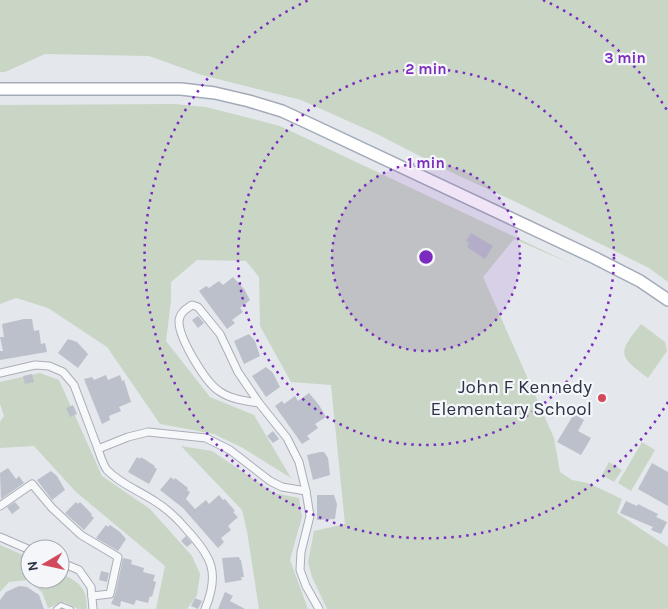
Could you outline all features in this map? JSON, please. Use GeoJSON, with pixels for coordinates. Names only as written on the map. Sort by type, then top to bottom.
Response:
{"type":"FeatureCollection","features":[{"type":"Feature","properties":{"kind":"main road"},"geometry":{"type":"LineString","coordinates":[[0,89],[181,89],[223,95],[265,106],[318,127],[595,258],[640,281],[668,300]]}},
{"type":"Feature","properties":{"kind":"street"},"geometry":{"type":"LineString","coordinates":[[259,403],[235,398],[217,390],[198,366],[184,342],[179,321],[183,311],[192,305],[198,307],[220,334],[238,372],[259,403],[287,438],[299,462],[310,516],[301,552],[300,570],[306,586],[319,609]]}},
{"type":"Feature","properties":{"kind":"street"},"geometry":{"type":"LineString","coordinates":[[0,373],[35,365],[49,366],[63,372],[74,385],[106,469],[170,513],[204,548],[211,565],[212,583],[212,592],[205,609]]}},
{"type":"Feature","properties":{"kind":"street"},"geometry":{"type":"LineString","coordinates":[[98,449],[128,437],[148,432],[206,438],[230,450],[270,481],[282,487],[306,491]]}},
{"type":"Feature","properties":{"kind":"street"},"geometry":{"type":"LineString","coordinates":[[0,506],[32,484],[52,508],[81,535],[118,557],[110,594],[92,596]]}},
{"type":"Feature","properties":{"kind":"street"},"geometry":{"type":"LineString","coordinates":[[0,537],[20,546]]}},
{"type":"Feature","properties":{"kind":"street"},"geometry":{"type":"LineString","coordinates":[[70,566],[78,570],[91,587],[93,609]]}},
{"type":"Feature","properties":{"kind":"lane"},"geometry":{"type":"LineString","coordinates":[[56,609],[62,605],[72,609]]}},
{"type":"Feature","properties":{"kind":"green space"},"geometry":{"type":"Polygon","coordinates":[[[0,0],[668,0],[668,282],[649,268],[514,201],[455,174],[377,134],[301,100],[202,75],[149,56],[45,54],[5,72],[0,72],[0,0]]]}},
{"type":"Feature","properties":{"kind":"green space"},"geometry":{"type":"Polygon","coordinates":[[[174,104],[206,107],[280,126],[574,265],[514,239],[483,277],[554,438],[560,472],[572,480],[588,483],[622,499],[617,513],[668,547],[668,609],[327,609],[312,577],[308,562],[314,531],[345,524],[331,385],[291,382],[260,326],[259,277],[246,261],[197,260],[171,282],[171,301],[166,341],[210,397],[254,415],[291,478],[243,448],[214,434],[160,424],[107,347],[48,308],[16,298],[0,304],[0,105],[174,104]]]}},
{"type":"Feature","properties":{"kind":"green space"},"geometry":{"type":"Polygon","coordinates":[[[641,324],[665,342],[667,351],[648,378],[631,364],[624,353],[628,341],[641,324]]]}},
{"type":"Feature","properties":{"kind":"green space"},"geometry":{"type":"Polygon","coordinates":[[[40,373],[59,380],[102,476],[150,509],[192,556],[200,574],[197,595],[187,609],[156,609],[165,566],[76,492],[34,446],[0,448],[0,422],[4,416],[0,404],[0,382],[40,373]]]}},
{"type":"Feature","properties":{"kind":"green space"},"geometry":{"type":"Polygon","coordinates":[[[642,442],[655,450],[631,491],[618,483],[642,442]]]}},
{"type":"Feature","properties":{"kind":"green space"},"geometry":{"type":"Polygon","coordinates":[[[181,446],[212,451],[274,493],[299,498],[302,517],[290,560],[308,609],[259,609],[242,510],[181,446]]]}},
{"type":"Feature","properties":{"kind":"green space"},"geometry":{"type":"Polygon","coordinates":[[[609,462],[622,470],[614,482],[602,475],[609,462]]]}},
{"type":"Feature","properties":{"kind":"green space"},"geometry":{"type":"Polygon","coordinates":[[[0,545],[20,554],[20,581],[9,582],[0,592],[0,545]]]}},
{"type":"Feature","properties":{"kind":"green space"},"geometry":{"type":"Polygon","coordinates":[[[70,578],[81,586],[87,602],[87,609],[78,609],[64,602],[48,608],[42,592],[38,589],[70,589],[70,578]]]}},
{"type":"Feature","properties":{"kind":"building"},"geometry":{"type":"Polygon","coordinates":[[[471,233],[493,246],[485,259],[467,247],[469,243],[466,241],[471,233]]]}},
{"type":"Feature","properties":{"kind":"building"},"geometry":{"type":"Polygon","coordinates":[[[233,277],[244,289],[250,300],[240,308],[243,312],[232,320],[235,323],[227,329],[199,291],[206,286],[209,288],[219,281],[223,285],[233,277]]]}},
{"type":"Feature","properties":{"kind":"building"},"geometry":{"type":"Polygon","coordinates":[[[198,316],[204,323],[198,328],[192,320],[198,316]]]}},
{"type":"Feature","properties":{"kind":"building"},"geometry":{"type":"Polygon","coordinates":[[[32,319],[34,331],[39,330],[41,344],[45,343],[47,352],[0,360],[0,351],[3,351],[0,337],[4,337],[2,324],[32,319]]]}},
{"type":"Feature","properties":{"kind":"building"},"geometry":{"type":"Polygon","coordinates":[[[249,334],[255,341],[260,356],[244,364],[234,341],[249,334]]]}},
{"type":"Feature","properties":{"kind":"building"},"geometry":{"type":"Polygon","coordinates":[[[68,339],[77,342],[88,354],[78,368],[58,353],[68,339]]]}},
{"type":"Feature","properties":{"kind":"building"},"geometry":{"type":"Polygon","coordinates":[[[266,367],[273,373],[280,387],[266,397],[252,376],[266,367]]]}},
{"type":"Feature","properties":{"kind":"building"},"geometry":{"type":"Polygon","coordinates":[[[32,374],[34,382],[25,384],[23,376],[32,374]]]}},
{"type":"Feature","properties":{"kind":"building"},"geometry":{"type":"Polygon","coordinates":[[[106,375],[108,380],[120,375],[122,381],[124,380],[131,402],[119,407],[121,411],[109,416],[110,420],[102,424],[84,379],[92,377],[94,380],[106,375]]]}},
{"type":"Feature","properties":{"kind":"building"},"geometry":{"type":"Polygon","coordinates":[[[309,393],[326,417],[315,424],[318,428],[307,436],[310,439],[302,444],[275,406],[282,401],[284,404],[295,396],[298,401],[309,393]]]}},
{"type":"Feature","properties":{"kind":"building"},"geometry":{"type":"Polygon","coordinates":[[[73,405],[77,414],[70,417],[66,408],[73,405]]]}},
{"type":"Feature","properties":{"kind":"building"},"geometry":{"type":"Polygon","coordinates":[[[574,414],[584,420],[578,431],[591,438],[581,455],[557,442],[574,414]]]}},
{"type":"Feature","properties":{"kind":"building"},"geometry":{"type":"Polygon","coordinates":[[[273,431],[279,439],[273,443],[267,436],[273,431]]]}},
{"type":"Feature","properties":{"kind":"building"},"geometry":{"type":"Polygon","coordinates":[[[324,452],[328,458],[330,475],[313,480],[307,455],[324,452]]]}},
{"type":"Feature","properties":{"kind":"building"},"geometry":{"type":"Polygon","coordinates":[[[137,457],[140,459],[141,457],[157,469],[149,484],[128,472],[137,457]]]}},
{"type":"Feature","properties":{"kind":"building"},"geometry":{"type":"Polygon","coordinates":[[[652,463],[668,472],[668,506],[638,489],[652,463]]]}},
{"type":"Feature","properties":{"kind":"building"},"geometry":{"type":"Polygon","coordinates":[[[8,468],[16,479],[19,476],[24,483],[1,499],[0,473],[8,468]]]}},
{"type":"Feature","properties":{"kind":"building"},"geometry":{"type":"Polygon","coordinates":[[[51,471],[57,476],[65,490],[52,500],[37,480],[51,471]]]}},
{"type":"Feature","properties":{"kind":"building"},"geometry":{"type":"Polygon","coordinates":[[[171,477],[188,488],[187,490],[190,492],[186,499],[195,509],[206,500],[209,504],[219,495],[235,511],[233,512],[238,517],[228,526],[231,530],[221,538],[224,542],[218,548],[183,508],[160,490],[171,477]]]}},
{"type":"Feature","properties":{"kind":"building"},"geometry":{"type":"Polygon","coordinates":[[[317,495],[334,495],[337,504],[335,519],[317,520],[317,495]]]}},
{"type":"Feature","properties":{"kind":"building"},"geometry":{"type":"Polygon","coordinates":[[[626,501],[637,506],[638,504],[658,514],[656,517],[667,522],[661,534],[651,530],[653,527],[620,513],[626,501]]]}},
{"type":"Feature","properties":{"kind":"building"},"geometry":{"type":"Polygon","coordinates":[[[15,502],[20,508],[12,514],[7,507],[15,502]]]}},
{"type":"Feature","properties":{"kind":"building"},"geometry":{"type":"Polygon","coordinates":[[[76,502],[78,504],[80,502],[94,518],[84,530],[65,513],[76,502]]]}},
{"type":"Feature","properties":{"kind":"building"},"geometry":{"type":"Polygon","coordinates":[[[106,525],[108,527],[110,525],[120,532],[126,539],[118,551],[96,538],[106,525]]]}},
{"type":"Feature","properties":{"kind":"building"},"geometry":{"type":"Polygon","coordinates":[[[186,536],[192,543],[187,547],[181,541],[186,536]]]}},
{"type":"Feature","properties":{"kind":"building"},"geometry":{"type":"Polygon","coordinates":[[[239,557],[244,577],[241,577],[242,580],[225,583],[222,558],[239,557]]]}},
{"type":"Feature","properties":{"kind":"building"},"geometry":{"type":"Polygon","coordinates":[[[123,558],[132,560],[131,564],[144,568],[143,572],[155,575],[153,581],[156,582],[152,597],[150,596],[148,603],[136,600],[134,605],[121,601],[120,607],[111,604],[115,595],[123,558]]]}},
{"type":"Feature","properties":{"kind":"building"},"geometry":{"type":"Polygon","coordinates":[[[101,571],[109,573],[107,582],[99,580],[101,571]]]}},
{"type":"Feature","properties":{"kind":"building"},"geometry":{"type":"Polygon","coordinates":[[[19,586],[20,589],[30,589],[39,595],[44,609],[0,609],[0,600],[6,592],[19,586]]]}},
{"type":"Feature","properties":{"kind":"building"},"geometry":{"type":"Polygon","coordinates":[[[225,592],[233,596],[230,601],[245,609],[218,609],[225,592]]]}},
{"type":"Feature","properties":{"kind":"building"},"geometry":{"type":"Polygon","coordinates":[[[195,598],[202,601],[198,609],[191,606],[195,598]]]}},
{"type":"Feature","properties":{"kind":"place","name":"John F Kennedy Elementary School"},"geometry":{"type":"Point","coordinates":[602,398]}}]}
